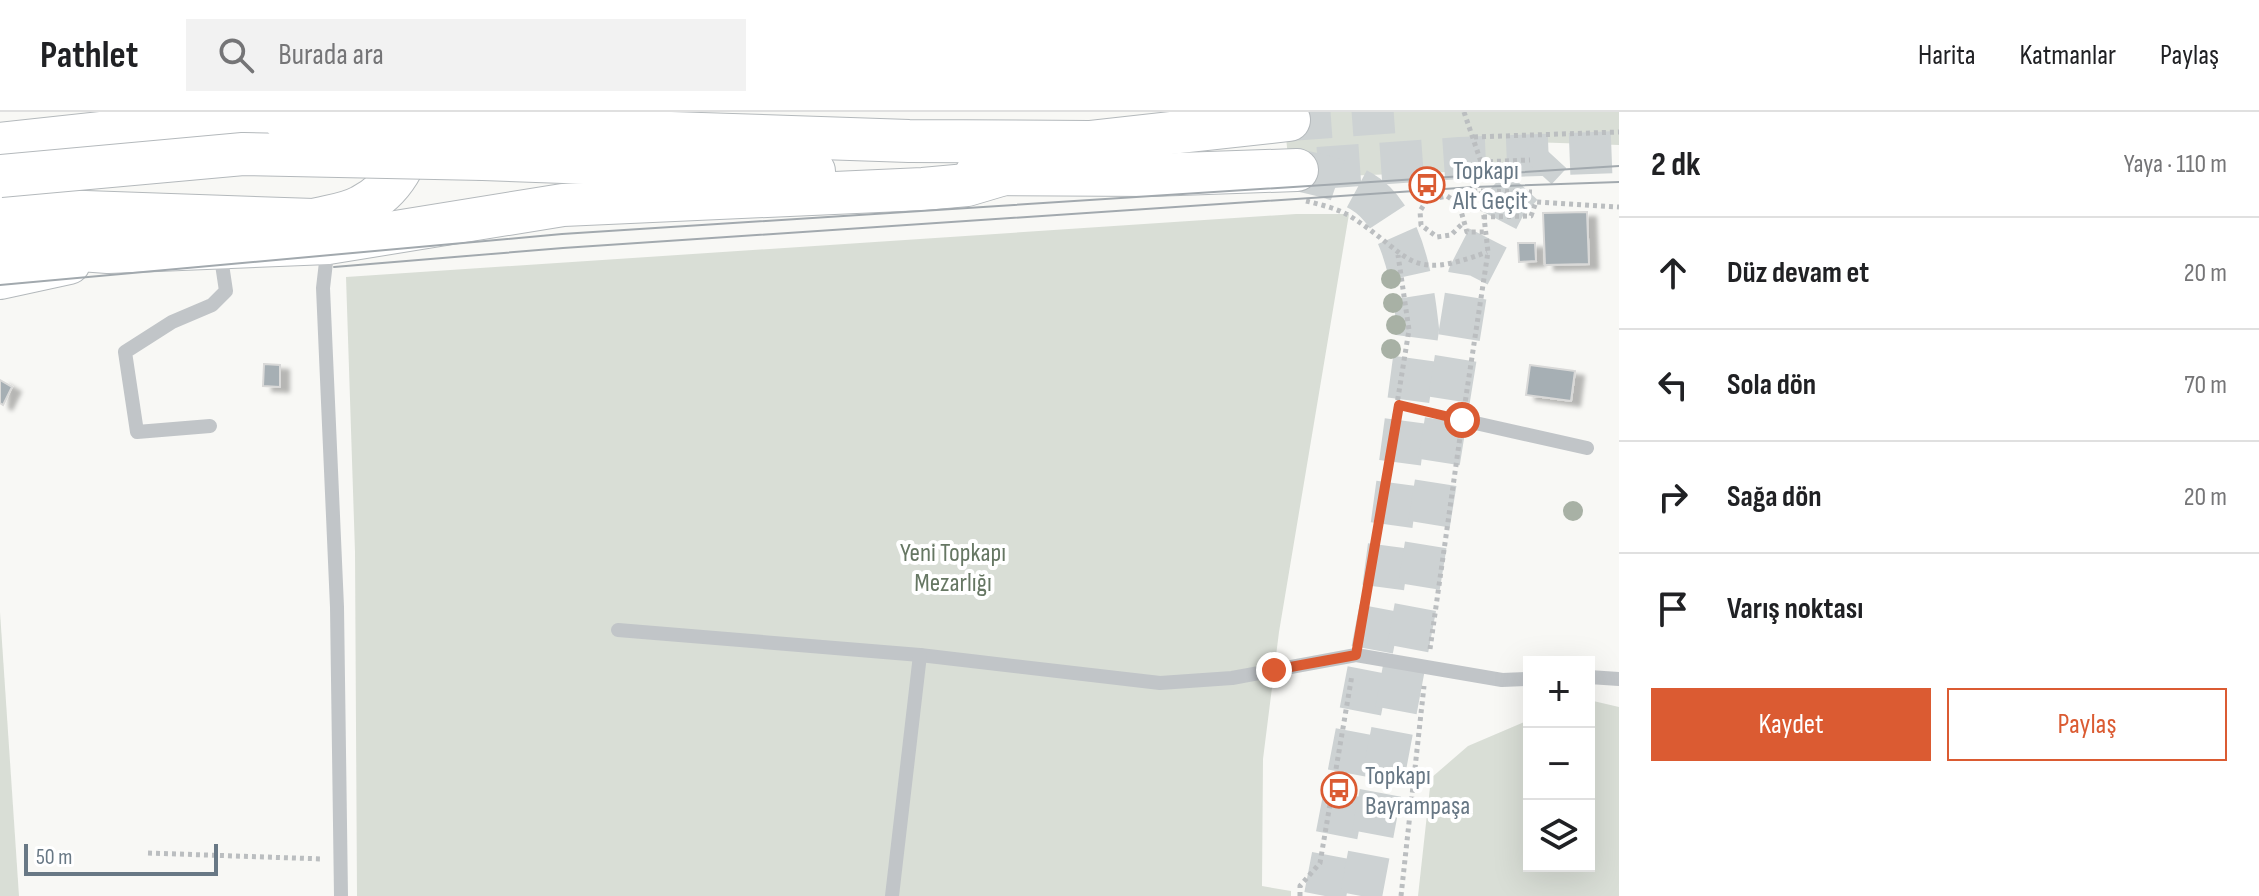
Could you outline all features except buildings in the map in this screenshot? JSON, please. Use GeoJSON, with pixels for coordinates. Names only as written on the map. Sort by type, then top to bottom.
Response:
{"type":"FeatureCollection","features":[{"type":"Feature","properties":{"kind":"main road"},"geometry":{"type":"LineString","coordinates":[[0,114],[44,112]]}},
{"type":"Feature","properties":{"kind":"main road"},"geometry":{"type":"LineString","coordinates":[[222,112],[488,143],[560,165],[1151,175],[1300,185]]}},
{"type":"Feature","properties":{"kind":"main road"},"geometry":{"type":"LineString","coordinates":[[0,209],[314,220],[362,206],[398,174],[409,152],[412,128],[408,112]]}},
{"type":"Feature","properties":{"kind":"main road"},"geometry":{"type":"LineString","coordinates":[[905,112],[1004,119],[1115,121],[1185,129]]}},
{"type":"Feature","properties":{"kind":"main road"},"geometry":{"type":"LineString","coordinates":[[0,144],[223,122],[285,120]]}},
{"type":"Feature","properties":{"kind":"main road"},"geometry":{"type":"LineString","coordinates":[[0,176],[243,154],[488,143],[1089,142],[1185,129],[1289,120]]}},
{"type":"Feature","properties":{"kind":"main road"},"geometry":{"type":"LineString","coordinates":[[0,236],[26,246],[108,252],[316,244],[563,205],[923,189],[967,185],[1004,174]]}},
{"type":"Feature","properties":{"kind":"main road"},"geometry":{"type":"LineString","coordinates":[[0,278],[108,252]]}},
{"type":"Feature","properties":{"kind":"lane"},"geometry":{"type":"LineString","coordinates":[[316,244],[315,255],[323,288]]}},
{"type":"Feature","properties":{"kind":"lane"},"geometry":{"type":"LineString","coordinates":[[316,244],[323,288],[337,607],[341,896]]}},
{"type":"Feature","properties":{"kind":"lane"},"geometry":{"type":"LineString","coordinates":[[210,426],[137,432],[125,352],[172,322],[212,305],[226,291],[219,247]]}},
{"type":"Feature","properties":{"kind":"lane"},"geometry":{"type":"LineString","coordinates":[[1462,420],[1587,448]]}},
{"type":"Feature","properties":{"kind":"lane"},"geometry":{"type":"LineString","coordinates":[[618,630],[920,655],[1172,683],[1232,678],[1356,655],[1502,680],[1523,679]]}},
{"type":"Feature","properties":{"kind":"lane"},"geometry":{"type":"LineString","coordinates":[[892,896],[920,655]]}},
{"type":"Feature","properties":{"kind":"lane"},"geometry":{"type":"LineString","coordinates":[[1595,677],[1619,679]]}},
{"type":"Feature","properties":{"kind":"path"},"geometry":{"type":"LineString","coordinates":[[1464,112],[1481,162],[1481,167],[1474,167],[1474,191],[1532,192]]}},
{"type":"Feature","properties":{"kind":"path"},"geometry":{"type":"LineString","coordinates":[[1474,137],[1619,132]]}},
{"type":"Feature","properties":{"kind":"path"},"geometry":{"type":"LineString","coordinates":[[1481,162],[1530,160]]}},
{"type":"Feature","properties":{"kind":"path"},"geometry":{"type":"LineString","coordinates":[[1300,185],[1351,216],[1398,255],[1423,266],[1454,264],[1488,252]]}},
{"type":"Feature","properties":{"kind":"path"},"geometry":{"type":"LineString","coordinates":[[1401,896],[1427,669],[1488,252],[1481,191]]}},
{"type":"Feature","properties":{"kind":"path"},"geometry":{"type":"LineString","coordinates":[[1461,225],[1451,235],[1437,237],[1421,225],[1420,211],[1427,200],[1447,196],[1459,204],[1467,232],[1484,232]]}},
{"type":"Feature","properties":{"kind":"path"},"geometry":{"type":"LineString","coordinates":[[1483,217],[1531,216],[1536,202],[1619,207]]}},
{"type":"Feature","properties":{"kind":"path"},"geometry":{"type":"LineString","coordinates":[[1300,896],[1300,886],[1320,863],[1399,405],[1409,330],[1398,255]]}},
{"type":"Feature","properties":{"kind":"path"},"geometry":{"type":"LineString","coordinates":[[1399,405],[1462,420]]}},
{"type":"Feature","properties":{"kind":"path"},"geometry":{"type":"LineString","coordinates":[[148,853],[340,859]]}},
{"type":"Feature","properties":{"kind":"green space"},"geometry":{"type":"Polygon","coordinates":[[[1310,112],[1619,112],[1619,145],[1530,142],[1501,170],[1290,178],[1286,137],[1311,135],[1310,112]]]}},
{"type":"Feature","properties":{"kind":"green space","name":"Yeni Topkapı Mezarlığı"},"geometry":{"type":"Polygon","coordinates":[[[1296,214],[1349,214],[1279,632],[1263,759],[1262,886],[1291,891],[1291,896],[357,896],[355,552],[346,277],[1296,214]]]}},
{"type":"Feature","properties":{"kind":"green space"},"geometry":{"type":"Polygon","coordinates":[[[0,612],[19,896],[0,896],[0,612]]]}},
{"type":"Feature","properties":{"kind":"green space"},"geometry":{"type":"Polygon","coordinates":[[[1595,701],[1619,707],[1619,896],[1418,896],[1431,778],[1468,746],[1523,723],[1523,872],[1595,872],[1595,701]]]}},
{"type":"Feature","properties":{"kind":"tunnel"},"geometry":{"type":"LineString","coordinates":[[1289,120],[1399,112]]}},
{"type":"Feature","properties":{"kind":"tunnel"},"geometry":{"type":"LineString","coordinates":[[1318,168],[1460,158],[1619,152]]}},
{"type":"Feature","properties":{"kind":"tunnel"},"geometry":{"type":"LineString","coordinates":[[1361,896],[1418,593],[1469,275],[1506,203],[1551,154]]}},
{"type":"Feature","properties":{"kind":"tunnel"},"geometry":{"type":"LineString","coordinates":[[1297,170],[1353,187],[1376,202],[1397,234],[1404,253],[1418,329],[1381,604],[1325,896]]}},
{"type":"Feature","properties":{"kind":"tram line"},"geometry":{"type":"LineString","coordinates":[[0,285],[562,234],[1619,166]]}},
{"type":"Feature","properties":{"kind":"tram line"},"geometry":{"type":"LineString","coordinates":[[334,267],[563,248],[1474,187],[1619,182]]}},
{"type":"Feature","properties":{"kind":"place","name":"Topkapı Alt Geçit"},"geometry":{"type":"Point","coordinates":[1427,185]}},
{"type":"Feature","properties":{"kind":"place","name":"Topkapı Bayrampaşa"},"geometry":{"type":"Point","coordinates":[1339,790]}},
{"type":"Feature","properties":{"kind":"route"},"geometry":{"type":"LineString","coordinates":[[1274,670],[1356,655],[1399,405],[1462,420]]}}]}
